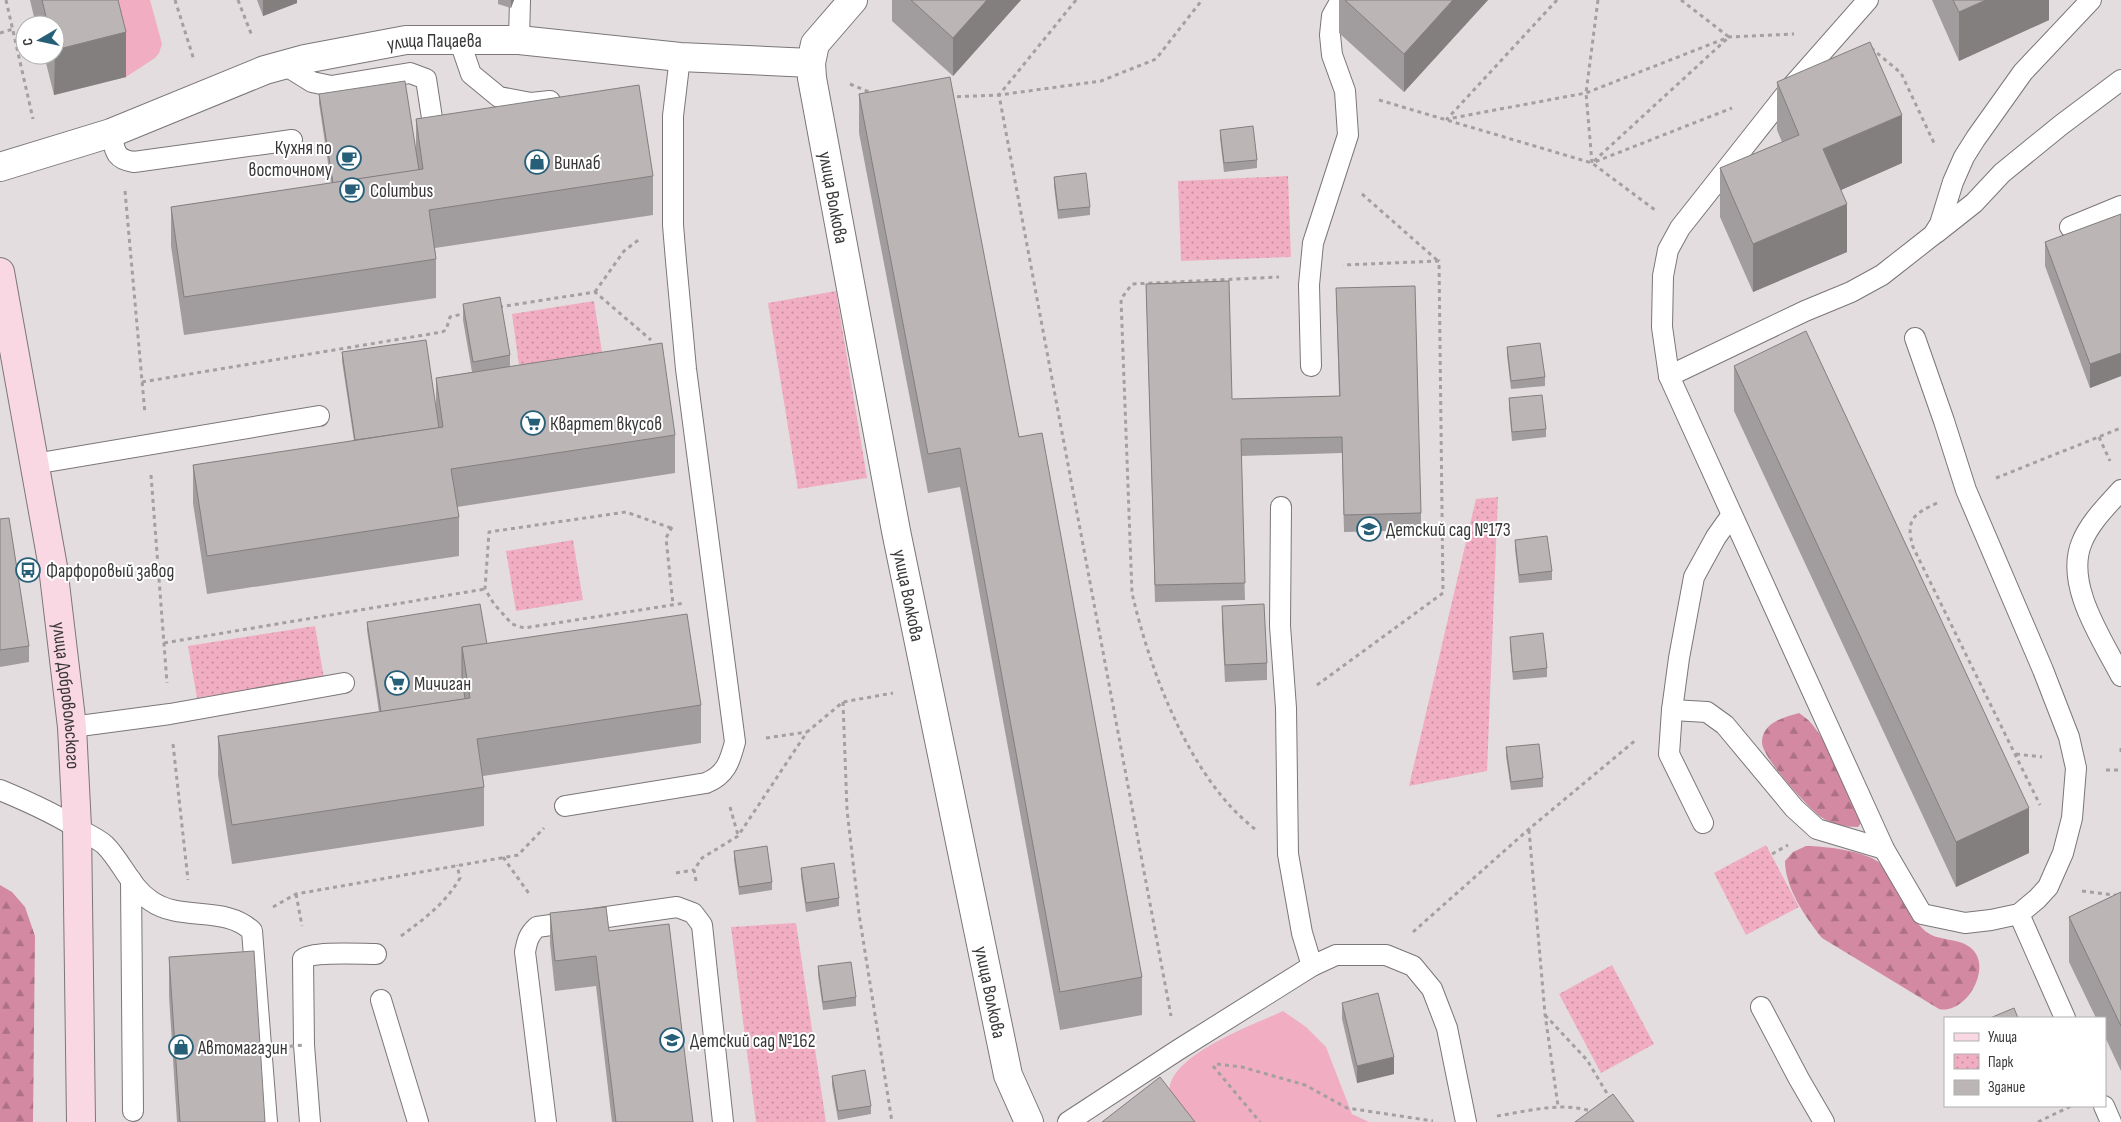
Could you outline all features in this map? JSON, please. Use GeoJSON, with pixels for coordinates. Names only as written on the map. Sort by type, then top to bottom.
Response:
{"type":"FeatureCollection","features":[{"type":"Feature","properties":{"kind":"main road","name":"улица Добровольского"},"geometry":{"type":"LineString","coordinates":[[0,272],[54,576],[72,727],[77,827],[81,1122]]}},
{"type":"Feature","properties":{"kind":"street"},"geometry":{"type":"LineString","coordinates":[[811,63],[814,44],[852,0]]}},
{"type":"Feature","properties":{"kind":"street","name":"улица Пацаева"},"geometry":{"type":"LineString","coordinates":[[0,167],[42,156],[110,133],[240,79],[283,64],[406,40],[519,40],[680,57],[811,63]]}},
{"type":"Feature","properties":{"kind":"street","name":"улица Волкова"},"geometry":{"type":"LineString","coordinates":[[811,63],[892,511],[928,688],[1008,1075],[1029,1122]]}},
{"type":"Feature","properties":{"kind":"lane"},"geometry":{"type":"LineString","coordinates":[[519,40],[520,0]]}},
{"type":"Feature","properties":{"kind":"lane"},"geometry":{"type":"LineString","coordinates":[[1310,366],[1310,271],[1313,243],[1348,135],[1345,91],[1332,55],[1330,35],[1332,16],[1341,0]]}},
{"type":"Feature","properties":{"kind":"lane"},"geometry":{"type":"LineString","coordinates":[[1868,0],[1793,85],[1680,228],[1668,250],[1664,276],[1662,327],[1669,376],[1884,849],[1922,914],[1965,923],[2019,914],[2038,900],[2048,887],[2063,853],[2072,818],[2076,768],[2069,737],[2044,670],[1966,490],[1915,338]]}},
{"type":"Feature","properties":{"kind":"lane"},"geometry":{"type":"LineString","coordinates":[[1933,235],[1940,224],[1953,182],[1964,157],[1976,138],[2023,72],[2091,0]]}},
{"type":"Feature","properties":{"kind":"lane"},"geometry":{"type":"LineString","coordinates":[[458,39],[471,74],[499,97],[531,103],[567,98]]}},
{"type":"Feature","properties":{"kind":"lane"},"geometry":{"type":"LineString","coordinates":[[566,806],[706,783],[722,775],[731,760],[735,742],[686,369],[673,226],[673,116],[680,57]]}},
{"type":"Feature","properties":{"kind":"lane"},"geometry":{"type":"LineString","coordinates":[[283,64],[312,82],[331,86],[410,73],[426,79],[436,147]]}},
{"type":"Feature","properties":{"kind":"lane"},"geometry":{"type":"LineString","coordinates":[[1669,376],[1805,311],[1852,292],[1882,275],[1974,203],[2002,173],[2121,80]]}},
{"type":"Feature","properties":{"kind":"lane"},"geometry":{"type":"LineString","coordinates":[[110,133],[117,155],[122,160],[134,162],[292,140]]}},
{"type":"Feature","properties":{"kind":"lane"},"geometry":{"type":"LineString","coordinates":[[2070,227],[2121,206]]}},
{"type":"Feature","properties":{"kind":"lane"},"geometry":{"type":"LineString","coordinates":[[34,464],[319,416]]}},
{"type":"Feature","properties":{"kind":"lane"},"geometry":{"type":"LineString","coordinates":[[2121,490],[2094,521],[2081,543],[2077,567],[2080,594],[2121,676]]}},
{"type":"Feature","properties":{"kind":"lane"},"geometry":{"type":"LineString","coordinates":[[1282,507],[1280,626],[1286,708],[1288,854],[1302,933],[1312,966]]}},
{"type":"Feature","properties":{"kind":"lane"},"geometry":{"type":"LineString","coordinates":[[1703,822],[1669,754],[1672,710],[1679,658],[1694,577],[1716,537],[1731,516]]}},
{"type":"Feature","properties":{"kind":"lane"},"geometry":{"type":"LineString","coordinates":[[72,727],[170,714],[344,683]]}},
{"type":"Feature","properties":{"kind":"lane"},"geometry":{"type":"LineString","coordinates":[[1672,710],[1707,712],[1725,725],[1794,808],[1817,829],[1884,849]]}},
{"type":"Feature","properties":{"kind":"lane"},"geometry":{"type":"LineString","coordinates":[[0,790],[54,813],[103,844],[131,880],[151,901],[182,912],[234,918],[245,924],[252,931],[267,1122]]}},
{"type":"Feature","properties":{"kind":"lane"},"geometry":{"type":"LineString","coordinates":[[131,880],[133,1112]]}},
{"type":"Feature","properties":{"kind":"lane"},"geometry":{"type":"LineString","coordinates":[[546,1122],[525,952],[531,932],[537,927],[677,907],[693,913],[702,924],[723,1122]]}},
{"type":"Feature","properties":{"kind":"lane"},"geometry":{"type":"LineString","coordinates":[[2019,914],[2065,1017]]}},
{"type":"Feature","properties":{"kind":"lane"},"geometry":{"type":"LineString","coordinates":[[310,1122],[304,1045],[303,959],[307,956],[322,954],[376,954]]}},
{"type":"Feature","properties":{"kind":"lane"},"geometry":{"type":"LineString","coordinates":[[1068,1122],[1312,966],[1336,956],[1386,955],[1413,966],[1432,989],[1447,1028],[1466,1122]]}},
{"type":"Feature","properties":{"kind":"lane"},"geometry":{"type":"LineString","coordinates":[[381,1000],[418,1122]]}},
{"type":"Feature","properties":{"kind":"lane"},"geometry":{"type":"LineString","coordinates":[[1761,1007],[1824,1122]]}},
{"type":"Feature","properties":{"kind":"lane"},"geometry":{"type":"LineString","coordinates":[[2104,1107],[2111,1122]]}},
{"type":"Feature","properties":{"kind":"path"},"geometry":{"type":"LineString","coordinates":[[6,0],[42,156]]}},
{"type":"Feature","properties":{"kind":"path"},"geometry":{"type":"LineString","coordinates":[[174,0],[204,94]]}},
{"type":"Feature","properties":{"kind":"path"},"geometry":{"type":"LineString","coordinates":[[1076,0],[999,95],[1178,1050]]}},
{"type":"Feature","properties":{"kind":"path"},"geometry":{"type":"LineString","coordinates":[[944,97],[999,95],[1101,81],[1156,59],[1202,0]]}},
{"type":"Feature","properties":{"kind":"path"},"geometry":{"type":"LineString","coordinates":[[1447,119],[1557,0]]}},
{"type":"Feature","properties":{"kind":"path"},"geometry":{"type":"LineString","coordinates":[[1592,163],[1586,93],[1598,0]]}},
{"type":"Feature","properties":{"kind":"path"},"geometry":{"type":"LineString","coordinates":[[1681,0],[1729,37]]}},
{"type":"Feature","properties":{"kind":"path"},"geometry":{"type":"LineString","coordinates":[[0,33],[13,29]]}},
{"type":"Feature","properties":{"kind":"path"},"geometry":{"type":"LineString","coordinates":[[1447,119],[1586,93],[1729,37],[1840,32],[1864,43],[1901,73],[1953,182]]}},
{"type":"Feature","properties":{"kind":"path"},"geometry":{"type":"LineString","coordinates":[[1592,163],[1729,37]]}},
{"type":"Feature","properties":{"kind":"path"},"geometry":{"type":"LineString","coordinates":[[849,84],[880,96]]}},
{"type":"Feature","properties":{"kind":"path"},"geometry":{"type":"LineString","coordinates":[[1345,91],[1447,119],[1592,163],[1680,228]]}},
{"type":"Feature","properties":{"kind":"path"},"geometry":{"type":"LineString","coordinates":[[1592,163],[1738,106]]}},
{"type":"Feature","properties":{"kind":"path"},"geometry":{"type":"LineString","coordinates":[[122,160],[170,714],[189,877],[182,912]]}},
{"type":"Feature","properties":{"kind":"path"},"geometry":{"type":"LineString","coordinates":[[1286,708],[1443,593],[1439,261],[1335,171]]}},
{"type":"Feature","properties":{"kind":"path"},"geometry":{"type":"LineString","coordinates":[[492,308],[595,292],[624,250],[646,234],[673,226]]}},
{"type":"Feature","properties":{"kind":"path"},"geometry":{"type":"LineString","coordinates":[[1288,854],[1240,817],[1199,765],[1164,694],[1142,633],[1132,593],[1120,299],[1132,284],[1439,261]]}},
{"type":"Feature","properties":{"kind":"path"},"geometry":{"type":"LineString","coordinates":[[595,292],[686,369]]}},
{"type":"Feature","properties":{"kind":"path"},"geometry":{"type":"LineString","coordinates":[[142,382],[442,332],[446,330],[450,317],[473,311]]}},
{"type":"Feature","properties":{"kind":"path"},"geometry":{"type":"LineString","coordinates":[[2063,853],[1911,538],[1910,525],[1918,512],[1966,490],[2121,428]]}},
{"type":"Feature","properties":{"kind":"path"},"geometry":{"type":"LineString","coordinates":[[671,528],[626,512],[489,532],[485,589],[494,604],[512,624],[524,628],[717,597]]}},
{"type":"Feature","properties":{"kind":"path"},"geometry":{"type":"LineString","coordinates":[[164,643],[485,589]]}},
{"type":"Feature","properties":{"kind":"path"},"geometry":{"type":"LineString","coordinates":[[702,924],[694,870],[702,858],[738,836],[807,732],[843,702],[928,688]]}},
{"type":"Feature","properties":{"kind":"path"},"geometry":{"type":"LineString","coordinates":[[843,702],[847,810],[859,914],[892,1122]]}},
{"type":"Feature","properties":{"kind":"path"},"geometry":{"type":"LineString","coordinates":[[1386,955],[1529,829],[1672,710]]}},
{"type":"Feature","properties":{"kind":"path"},"geometry":{"type":"LineString","coordinates":[[735,742],[807,732]]}},
{"type":"Feature","properties":{"kind":"path"},"geometry":{"type":"LineString","coordinates":[[1529,829],[1545,1014],[1558,1106]]}},
{"type":"Feature","properties":{"kind":"path"},"geometry":{"type":"LineString","coordinates":[[272,908],[296,894],[518,855]]}},
{"type":"Feature","properties":{"kind":"path"},"geometry":{"type":"LineString","coordinates":[[503,857],[524,890],[534,898]]}},
{"type":"Feature","properties":{"kind":"path"},"geometry":{"type":"LineString","coordinates":[[376,954],[434,911],[451,893],[460,878],[457,865]]}},
{"type":"Feature","properties":{"kind":"path"},"geometry":{"type":"LineString","coordinates":[[675,874],[694,870]]}},
{"type":"Feature","properties":{"kind":"path"},"geometry":{"type":"LineString","coordinates":[[2048,887],[2121,896]]}},
{"type":"Feature","properties":{"kind":"path"},"geometry":{"type":"LineString","coordinates":[[1545,1014],[1587,1060],[1615,1106]]}},
{"type":"Feature","properties":{"kind":"path"},"geometry":{"type":"LineString","coordinates":[[258,1049],[304,1045]]}},
{"type":"Feature","properties":{"kind":"path"},"geometry":{"type":"LineString","coordinates":[[1260,1122],[1211,1063],[1242,1067],[1305,1085],[1347,1108],[1439,1122]]}},
{"type":"Feature","properties":{"kind":"path"},"geometry":{"type":"LineString","coordinates":[[1466,1122],[1558,1106],[1580,1107],[1602,1115]]}},
{"type":"Feature","properties":{"kind":"path"},"geometry":{"type":"LineString","coordinates":[[2038,1122],[2069,1107]]}},
{"type":"Feature","properties":{"kind":"green space"},"geometry":{"type":"Polygon","coordinates":[[[106,0],[150,0],[162,44],[155,58],[126,77],[106,0]]]}},
{"type":"Feature","properties":{"kind":"green space"},"geometry":{"type":"Polygon","coordinates":[[[1288,176],[1291,257],[1181,261],[1178,181],[1288,176]]]}},
{"type":"Feature","properties":{"kind":"green space"},"geometry":{"type":"Polygon","coordinates":[[[836,291],[867,478],[798,489],[768,303],[836,291]]]}},
{"type":"Feature","properties":{"kind":"green space"},"geometry":{"type":"Polygon","coordinates":[[[594,301],[602,352],[519,365],[512,314],[594,301]]]}},
{"type":"Feature","properties":{"kind":"green space"},"geometry":{"type":"Polygon","coordinates":[[[1498,497],[1487,771],[1409,786],[1476,499],[1498,497]]]}},
{"type":"Feature","properties":{"kind":"green space"},"geometry":{"type":"Polygon","coordinates":[[[573,540],[583,600],[516,611],[506,551],[573,540]]]}},
{"type":"Feature","properties":{"kind":"green space"},"geometry":{"type":"Polygon","coordinates":[[[315,626],[324,678],[197,698],[188,646],[315,626]]]}},
{"type":"Feature","properties":{"kind":"green space"},"geometry":{"type":"Polygon","coordinates":[[[1799,713],[1818,732],[1840,771],[1858,812],[1861,823],[1858,827],[1838,825],[1821,817],[1786,781],[1764,749],[1762,742],[1766,730],[1775,722],[1799,713]]]}},
{"type":"Feature","properties":{"kind":"green space"},"geometry":{"type":"Polygon","coordinates":[[[1766,845],[1799,907],[1746,935],[1714,873],[1766,845]]]}},
{"type":"Feature","properties":{"kind":"green space"},"geometry":{"type":"Polygon","coordinates":[[[1806,846],[1833,848],[1871,857],[1885,870],[1909,913],[1924,930],[1936,937],[1962,943],[1973,950],[1978,959],[1979,968],[1973,989],[1966,998],[1958,1005],[1949,1009],[1939,1009],[1822,938],[1809,921],[1792,892],[1786,871],[1785,861],[1793,852],[1806,846]]]}},
{"type":"Feature","properties":{"kind":"green space"},"geometry":{"type":"Polygon","coordinates":[[[0,885],[12,892],[25,907],[35,936],[33,1122],[0,1122],[0,885]]]}},
{"type":"Feature","properties":{"kind":"green space"},"geometry":{"type":"Polygon","coordinates":[[[796,923],[826,1122],[756,1122],[731,927],[796,923]]]}},
{"type":"Feature","properties":{"kind":"green space"},"geometry":{"type":"Polygon","coordinates":[[[1612,965],[1654,1044],[1601,1073],[1559,994],[1612,965]]]}},
{"type":"Feature","properties":{"kind":"green space"},"geometry":{"type":"Polygon","coordinates":[[[1283,1011],[1306,1027],[1326,1047],[1352,1114],[1369,1122],[1186,1122],[1170,1096],[1171,1082],[1180,1068],[1195,1055],[1213,1044],[1283,1011]]]}},
{"type":"Feature","properties":{"kind":"building"},"geometry":{"type":"Polygon","coordinates":[[[42,0],[118,0],[126,32],[65,47],[65,15],[46,15],[42,0]]]}},
{"type":"Feature","properties":{"kind":"building"},"geometry":{"type":"Polygon","coordinates":[[[911,0],[987,0],[953,38],[911,0]]]}},
{"type":"Feature","properties":{"kind":"building"},"geometry":{"type":"Polygon","coordinates":[[[1345,0],[1453,0],[1404,54],[1345,0]]]}},
{"type":"Feature","properties":{"kind":"building"},"geometry":{"type":"Polygon","coordinates":[[[1953,0],[1986,0],[1959,12],[1953,0]]]}},
{"type":"Feature","properties":{"kind":"building"},"geometry":{"type":"Polygon","coordinates":[[[1870,42],[1902,115],[1823,149],[1847,204],[1753,244],[1720,168],[1799,135],[1777,82],[1870,42]]]}},
{"type":"Feature","properties":{"kind":"building"},"geometry":{"type":"Polygon","coordinates":[[[950,77],[1019,437],[1042,433],[1142,977],[1060,992],[960,448],[928,454],[859,94],[950,77]]]}},
{"type":"Feature","properties":{"kind":"building"},"geometry":{"type":"Polygon","coordinates":[[[405,81],[419,170],[333,183],[319,94],[405,81]]]}},
{"type":"Feature","properties":{"kind":"building"},"geometry":{"type":"Polygon","coordinates":[[[639,85],[653,176],[429,210],[436,259],[184,297],[171,207],[423,169],[416,119],[639,85]]]}},
{"type":"Feature","properties":{"kind":"building"},"geometry":{"type":"Polygon","coordinates":[[[1253,126],[1257,160],[1224,163],[1220,130],[1253,126]]]}},
{"type":"Feature","properties":{"kind":"building"},"geometry":{"type":"Polygon","coordinates":[[[1086,173],[1090,207],[1058,210],[1054,177],[1086,173]]]}},
{"type":"Feature","properties":{"kind":"building"},"geometry":{"type":"Polygon","coordinates":[[[2121,214],[2121,353],[2090,364],[2045,242],[2121,214]]]}},
{"type":"Feature","properties":{"kind":"building"},"geometry":{"type":"Polygon","coordinates":[[[1229,281],[1232,399],[1340,396],[1336,288],[1415,286],[1421,513],[1344,515],[1342,437],[1241,439],[1245,583],[1155,585],[1146,284],[1229,281]]]}},
{"type":"Feature","properties":{"kind":"building"},"geometry":{"type":"Polygon","coordinates":[[[500,297],[510,355],[473,362],[463,304],[500,297]]]}},
{"type":"Feature","properties":{"kind":"building"},"geometry":{"type":"Polygon","coordinates":[[[1806,331],[2029,808],[1956,842],[1734,366],[1806,331]]]}},
{"type":"Feature","properties":{"kind":"building"},"geometry":{"type":"Polygon","coordinates":[[[426,340],[439,428],[355,440],[342,352],[426,340]]]}},
{"type":"Feature","properties":{"kind":"building"},"geometry":{"type":"Polygon","coordinates":[[[662,343],[675,435],[451,469],[459,517],[207,556],[193,465],[443,427],[436,378],[662,343]]]}},
{"type":"Feature","properties":{"kind":"building"},"geometry":{"type":"Polygon","coordinates":[[[1540,343],[1545,377],[1511,381],[1507,347],[1540,343]]]}},
{"type":"Feature","properties":{"kind":"building"},"geometry":{"type":"Polygon","coordinates":[[[1542,395],[1546,429],[1512,432],[1509,398],[1542,395]]]}},
{"type":"Feature","properties":{"kind":"building"},"geometry":{"type":"Polygon","coordinates":[[[9,518],[29,646],[0,650],[0,519],[9,518]]]}},
{"type":"Feature","properties":{"kind":"building"},"geometry":{"type":"Polygon","coordinates":[[[1547,536],[1552,571],[1519,575],[1515,540],[1547,536]]]}},
{"type":"Feature","properties":{"kind":"building"},"geometry":{"type":"Polygon","coordinates":[[[480,604],[487,644],[462,647],[462,677],[465,699],[381,712],[367,622],[480,604]]]}},
{"type":"Feature","properties":{"kind":"building"},"geometry":{"type":"Polygon","coordinates":[[[1264,604],[1267,663],[1225,665],[1222,606],[1264,604]]]}},
{"type":"Feature","properties":{"kind":"building"},"geometry":{"type":"Polygon","coordinates":[[[687,614],[701,705],[477,739],[484,787],[232,825],[218,736],[470,698],[462,647],[687,614]]]}},
{"type":"Feature","properties":{"kind":"building"},"geometry":{"type":"Polygon","coordinates":[[[1543,633],[1547,668],[1513,672],[1510,637],[1543,633]]]}},
{"type":"Feature","properties":{"kind":"building"},"geometry":{"type":"Polygon","coordinates":[[[1539,744],[1543,778],[1511,782],[1506,747],[1539,744]]]}},
{"type":"Feature","properties":{"kind":"building"},"geometry":{"type":"Polygon","coordinates":[[[767,846],[772,882],[739,887],[734,851],[767,846]]]}},
{"type":"Feature","properties":{"kind":"building"},"geometry":{"type":"Polygon","coordinates":[[[834,863],[839,898],[806,903],[801,868],[834,863]]]}},
{"type":"Feature","properties":{"kind":"building"},"geometry":{"type":"Polygon","coordinates":[[[2121,892],[2121,1026],[2069,917],[2121,892]]]}},
{"type":"Feature","properties":{"kind":"building"},"geometry":{"type":"Polygon","coordinates":[[[606,907],[609,931],[669,924],[693,1122],[616,1122],[596,956],[555,961],[550,913],[606,907]]]}},
{"type":"Feature","properties":{"kind":"building"},"geometry":{"type":"Polygon","coordinates":[[[254,951],[265,1122],[180,1122],[169,957],[254,951]]]}},
{"type":"Feature","properties":{"kind":"building"},"geometry":{"type":"Polygon","coordinates":[[[851,962],[856,997],[823,1002],[818,966],[851,962]]]}},
{"type":"Feature","properties":{"kind":"building"},"geometry":{"type":"Polygon","coordinates":[[[1378,993],[1394,1057],[1357,1066],[1342,1003],[1378,993]]]}},
{"type":"Feature","properties":{"kind":"building"},"geometry":{"type":"Polygon","coordinates":[[[2014,1008],[2018,1017],[1992,1017],[2014,1008]]]}},
{"type":"Feature","properties":{"kind":"building"},"geometry":{"type":"Polygon","coordinates":[[[865,1070],[871,1106],[838,1111],[832,1076],[865,1070]]]}},
{"type":"Feature","properties":{"kind":"building"},"geometry":{"type":"Polygon","coordinates":[[[1160,1077],[1195,1122],[1102,1122],[1160,1077]]]}},
{"type":"Feature","properties":{"kind":"building"},"geometry":{"type":"Polygon","coordinates":[[[1613,1094],[1634,1122],[1575,1122],[1613,1094]]]}},
{"type":"Feature","properties":{"kind":"place","name":"Кухня по восточному"},"geometry":{"type":"Point","coordinates":[349,158]}},
{"type":"Feature","properties":{"kind":"place","name":"Винлаб"},"geometry":{"type":"Point","coordinates":[537,162]}},
{"type":"Feature","properties":{"kind":"place","name":"Columbus"},"geometry":{"type":"Point","coordinates":[352,190]}},
{"type":"Feature","properties":{"kind":"place","name":"Квартет вкусов"},"geometry":{"type":"Point","coordinates":[533,423]}},
{"type":"Feature","properties":{"kind":"place","name":"Детский сад №173"},"geometry":{"type":"Point","coordinates":[1369,529]}},
{"type":"Feature","properties":{"kind":"place","name":"Фарфоровый завод"},"geometry":{"type":"Point","coordinates":[28,570]}},
{"type":"Feature","properties":{"kind":"place","name":"Мичиган"},"geometry":{"type":"Point","coordinates":[397,683]}},
{"type":"Feature","properties":{"kind":"place","name":"Детский сад №162"},"geometry":{"type":"Point","coordinates":[672,1040]}},
{"type":"Feature","properties":{"kind":"place","name":"Автомагазин"},"geometry":{"type":"Point","coordinates":[181,1047]}}]}
